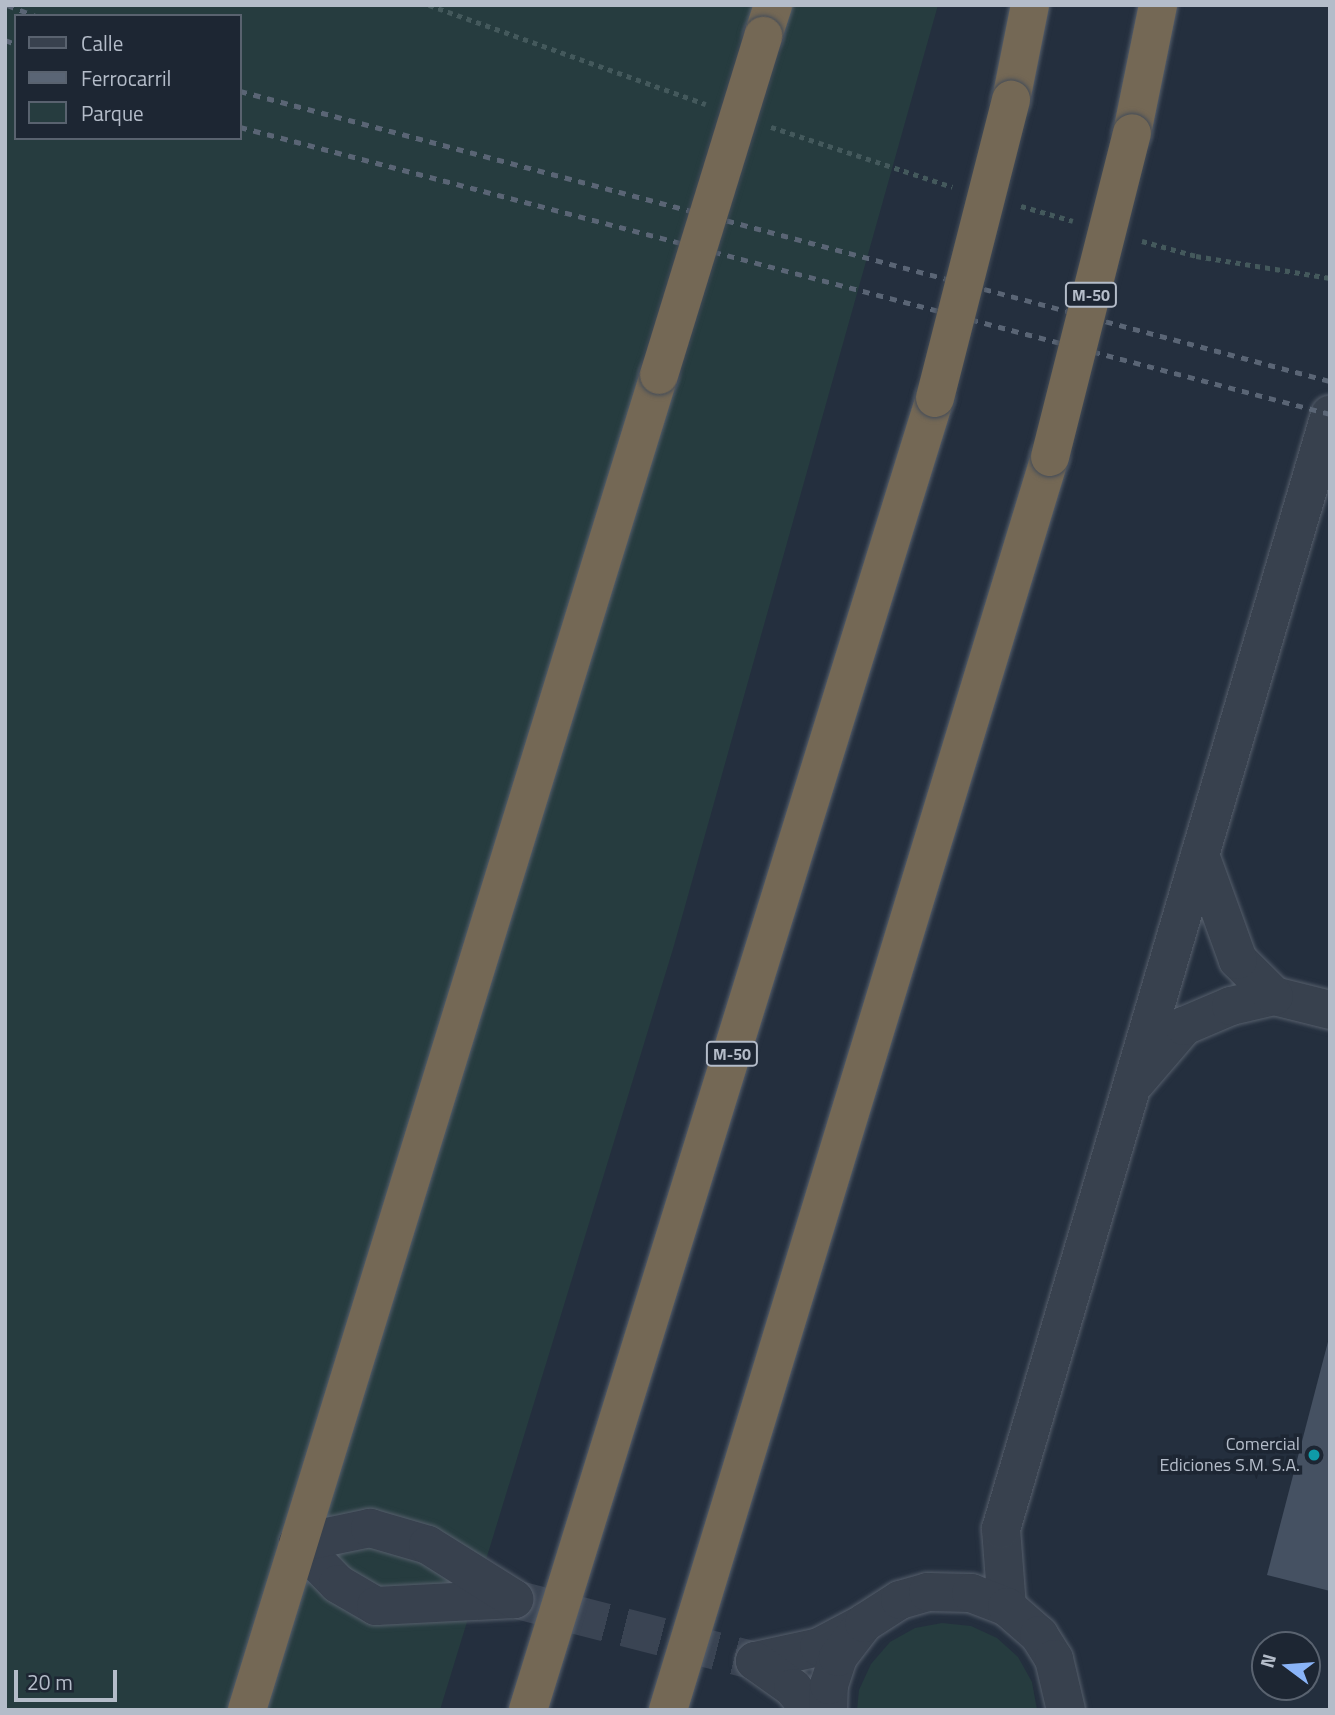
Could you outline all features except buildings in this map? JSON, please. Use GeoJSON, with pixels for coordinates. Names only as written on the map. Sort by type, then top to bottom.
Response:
{"type":"FeatureCollection","features":[{"type":"Feature","properties":{"kind":"highway","name":"M-50"},"geometry":{"type":"LineString","coordinates":[[528,1710],[935,398],[1011,100],[1030,5]]}},
{"type":"Feature","properties":{"kind":"highway","name":"M-50"},"geometry":{"type":"LineString","coordinates":[[668,1710],[1050,457],[1132,133],[1158,5]]}},
{"type":"Feature","properties":{"kind":"highway"},"geometry":{"type":"LineString","coordinates":[[247,1710],[768,21]]}},
{"type":"Feature","properties":{"kind":"lane"},"geometry":{"type":"LineString","coordinates":[[1007,1607],[1002,1529],[1128,1091],[1330,415]]}},
{"type":"Feature","properties":{"kind":"lane"},"geometry":{"type":"LineString","coordinates":[[1200,855],[1238,960],[1274,996]]}},
{"type":"Feature","properties":{"kind":"lane"},"geometry":{"type":"LineString","coordinates":[[1128,1091],[1184,1026],[1231,1006],[1274,996],[1330,1010]]}},
{"type":"Feature","properties":{"kind":"lane"},"geometry":{"type":"LineString","coordinates":[[810,1710],[793,1689],[755,1661],[819,1647],[901,1600],[928,1592],[971,1593],[1007,1607],[1039,1635],[1054,1659],[1066,1710]]}},
{"type":"Feature","properties":{"kind":"lane"},"geometry":{"type":"LineString","coordinates":[[828,1710],[829,1685],[838,1657],[864,1623]]}},
{"type":"Feature","properties":{"kind":"path"},"geometry":{"type":"LineString","coordinates":[[429,5],[717,108]]}},
{"type":"Feature","properties":{"kind":"path"},"geometry":{"type":"LineString","coordinates":[[768,126],[962,190]]}},
{"type":"Feature","properties":{"kind":"path"},"geometry":{"type":"LineString","coordinates":[[1014,204],[1079,223]]}},
{"type":"Feature","properties":{"kind":"path"},"geometry":{"type":"LineString","coordinates":[[1131,238],[1196,257],[1330,278]]}},
{"type":"Feature","properties":{"kind":"green space"},"geometry":{"type":"Polygon","coordinates":[[[5,5],[938,5],[673,949],[440,1710],[5,1710],[5,5]]]}},
{"type":"Feature","properties":{"kind":"green space"},"geometry":{"type":"Polygon","coordinates":[[[942,1623],[971,1626],[997,1638],[1018,1657],[1032,1682],[1037,1710],[857,1710],[859,1690],[871,1664],[890,1642],[915,1628],[942,1623]]]}},
{"type":"Feature","properties":{"kind":"tunnel"},"geometry":{"type":"LineString","coordinates":[[514,1599],[755,1661]]}},
{"type":"Feature","properties":{"kind":"railway"},"geometry":{"type":"LineString","coordinates":[[7,5],[30,14]]}},
{"type":"Feature","properties":{"kind":"railway"},"geometry":{"type":"LineString","coordinates":[[5,40],[14,43]]}},
{"type":"Feature","properties":{"kind":"railway"},"geometry":{"type":"LineString","coordinates":[[242,92],[1330,381]]}},
{"type":"Feature","properties":{"kind":"railway"},"geometry":{"type":"LineString","coordinates":[[242,128],[1330,414]]}},
{"type":"Feature","properties":{"kind":"place","name":"Comercial Ediciones S.M. S.A."},"geometry":{"type":"Point","coordinates":[1314,1455]}}]}
